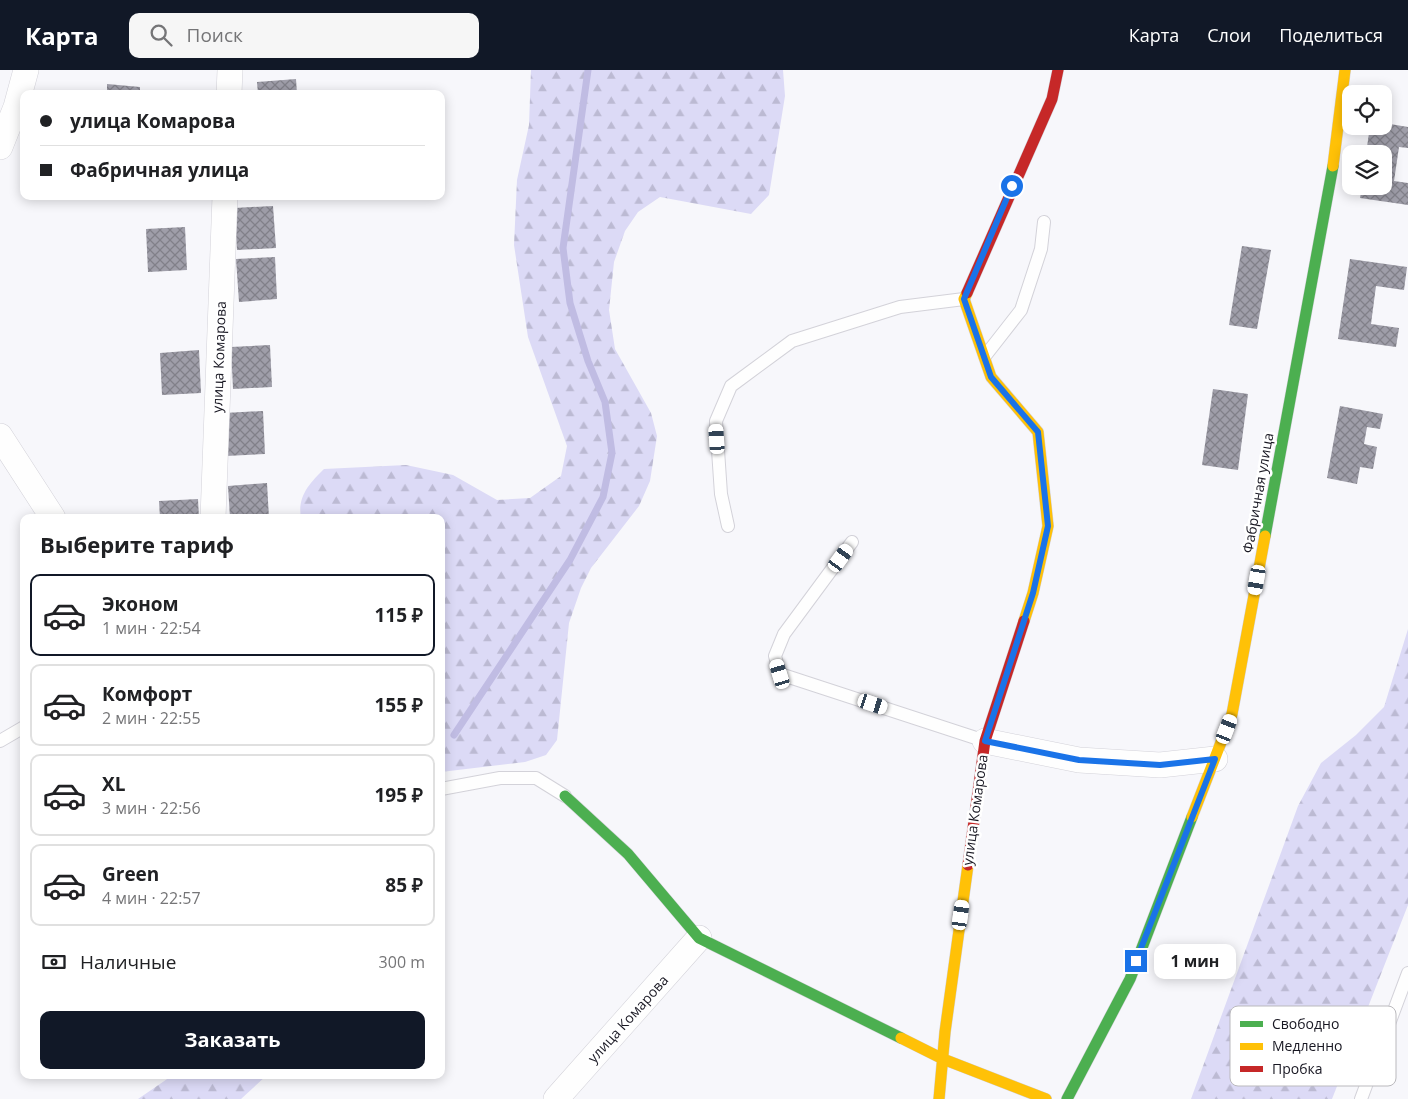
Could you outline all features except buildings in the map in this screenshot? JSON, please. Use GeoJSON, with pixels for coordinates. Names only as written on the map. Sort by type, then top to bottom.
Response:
{"type":"FeatureCollection","features":[{"type":"Feature","properties":{"kind":"street"},"geometry":{"type":"LineString","coordinates":[[21,90],[26,70]]}},
{"type":"Feature","properties":{"kind":"street"},"geometry":{"type":"LineString","coordinates":[[230,70],[230,90]]}},
{"type":"Feature","properties":{"kind":"street"},"geometry":{"type":"LineString","coordinates":[[964,299],[1052,99],[1058,70]]}},
{"type":"Feature","properties":{"kind":"street","name":"Фабричная улица"},"geometry":{"type":"LineString","coordinates":[[1067,1099],[1130,979],[1232,714],[1334,159],[1345,70]]}},
{"type":"Feature","properties":{"kind":"street"},"geometry":{"type":"LineString","coordinates":[[0,147],[16,108],[20,93]]}},
{"type":"Feature","properties":{"kind":"street","name":"улица Комарова"},"geometry":{"type":"LineString","coordinates":[[213,514],[225,200]]}},
{"type":"Feature","properties":{"kind":"street","name":"улица Комарова"},"geometry":{"type":"LineString","coordinates":[[939,1099],[946,1022],[985,741],[1033,593],[1048,526],[1038,432],[991,377],[964,299]]}},
{"type":"Feature","properties":{"kind":"street"},"geometry":{"type":"LineString","coordinates":[[0,436],[50,514]]}},
{"type":"Feature","properties":{"kind":"street"},"geometry":{"type":"LineString","coordinates":[[985,741],[1079,760],[1160,765],[1215,759]]}},
{"type":"Feature","properties":{"kind":"street"},"geometry":{"type":"LineString","coordinates":[[564,796],[628,854],[699,938],[944,1059],[1046,1099]]}},
{"type":"Feature","properties":{"kind":"street","name":"улица Комарова"},"geometry":{"type":"LineString","coordinates":[[556,1099],[699,938]]}},
{"type":"Feature","properties":{"kind":"lane"},"geometry":{"type":"LineString","coordinates":[[985,356],[1021,310],[1040,249],[1044,222]]}},
{"type":"Feature","properties":{"kind":"lane"},"geometry":{"type":"LineString","coordinates":[[728,526],[721,494],[716,421],[731,386],[792,342],[900,306],[964,299]]}},
{"type":"Feature","properties":{"kind":"lane"},"geometry":{"type":"LineString","coordinates":[[852,542],[784,634],[775,656],[780,674],[985,741]]}},
{"type":"Feature","properties":{"kind":"lane"},"geometry":{"type":"LineString","coordinates":[[0,741],[20,729]]}},
{"type":"Feature","properties":{"kind":"lane"},"geometry":{"type":"LineString","coordinates":[[445,788],[500,778],[536,778],[564,796]]}},
{"type":"Feature","properties":{"kind":"lane"},"geometry":{"type":"LineString","coordinates":[[1396,1006],[1408,973]]}},
{"type":"Feature","properties":{"kind":"lane"},"geometry":{"type":"LineString","coordinates":[[1361,1099],[1366,1086]]}},
{"type":"Feature","properties":{"kind":"green space"},"geometry":{"type":"Polygon","coordinates":[[[531,70],[783,70],[785,96],[769,195],[751,214],[660,197],[638,212],[625,231],[614,262],[609,310],[615,349],[651,413],[657,436],[650,481],[639,506],[591,568],[581,588],[569,623],[557,740],[546,755],[525,762],[445,772],[445,514],[300,514],[300,510],[306,490],[324,469],[406,465],[453,475],[497,500],[530,498],[561,476],[567,446],[528,337],[514,245],[517,180],[529,125],[531,70]]]}},
{"type":"Feature","properties":{"kind":"green space"},"geometry":{"type":"Polygon","coordinates":[[[1408,629],[1408,905],[1368,1006],[1230,1006],[1230,1086],[1337,1086],[1332,1099],[1191,1099],[1298,806],[1321,763],[1356,735],[1384,707],[1408,629]]]}},
{"type":"Feature","properties":{"kind":"green space"},"geometry":{"type":"Polygon","coordinates":[[[167,1079],[263,1079],[241,1099],[138,1099],[167,1079]]]}},
{"type":"Feature","properties":{"kind":"waterway"},"geometry":{"type":"LineString","coordinates":[[454,735],[570,560],[603,497],[612,453],[605,402],[588,361],[570,303],[563,248],[588,70]]}},
{"type":"Feature","properties":{"kind":"traffic: fast"},"geometry":{"type":"LineString","coordinates":[[1265,536],[1333,166]]}},
{"type":"Feature","properties":{"kind":"traffic: fast"},"geometry":{"type":"LineString","coordinates":[[565,796],[628,854],[699,938],[901,1038]]}},
{"type":"Feature","properties":{"kind":"traffic: fast"},"geometry":{"type":"LineString","coordinates":[[1067,1099],[1130,979],[1192,817]]}},
{"type":"Feature","properties":{"kind":"traffic: slow"},"geometry":{"type":"LineString","coordinates":[[1333,166],[1345,70]]}},
{"type":"Feature","properties":{"kind":"traffic: slow"},"geometry":{"type":"LineString","coordinates":[[967,293],[964,299],[991,377],[1038,432],[1048,526],[1033,593],[1024,621]]}},
{"type":"Feature","properties":{"kind":"traffic: slow"},"geometry":{"type":"LineString","coordinates":[[1192,817],[1232,714],[1265,536]]}},
{"type":"Feature","properties":{"kind":"traffic: slow"},"geometry":{"type":"LineString","coordinates":[[939,1099],[945,1032],[968,865]]}},
{"type":"Feature","properties":{"kind":"traffic: slow"},"geometry":{"type":"LineString","coordinates":[[901,1038],[943,1059],[1046,1099]]}},
{"type":"Feature","properties":{"kind":"traffic: jam"},"geometry":{"type":"LineString","coordinates":[[967,293],[1052,99],[1058,70]]}},
{"type":"Feature","properties":{"kind":"traffic: jam"},"geometry":{"type":"LineString","coordinates":[[968,865],[985,741],[1024,621]]}},
{"type":"Feature","properties":{"kind":"route"},"geometry":{"type":"LineString","coordinates":[[1012,186],[980,257],[964,299],[991,377],[1038,432],[1048,526],[1033,593],[985,741],[1079,760],[1160,765],[1215,759],[1136,961]]}}]}
